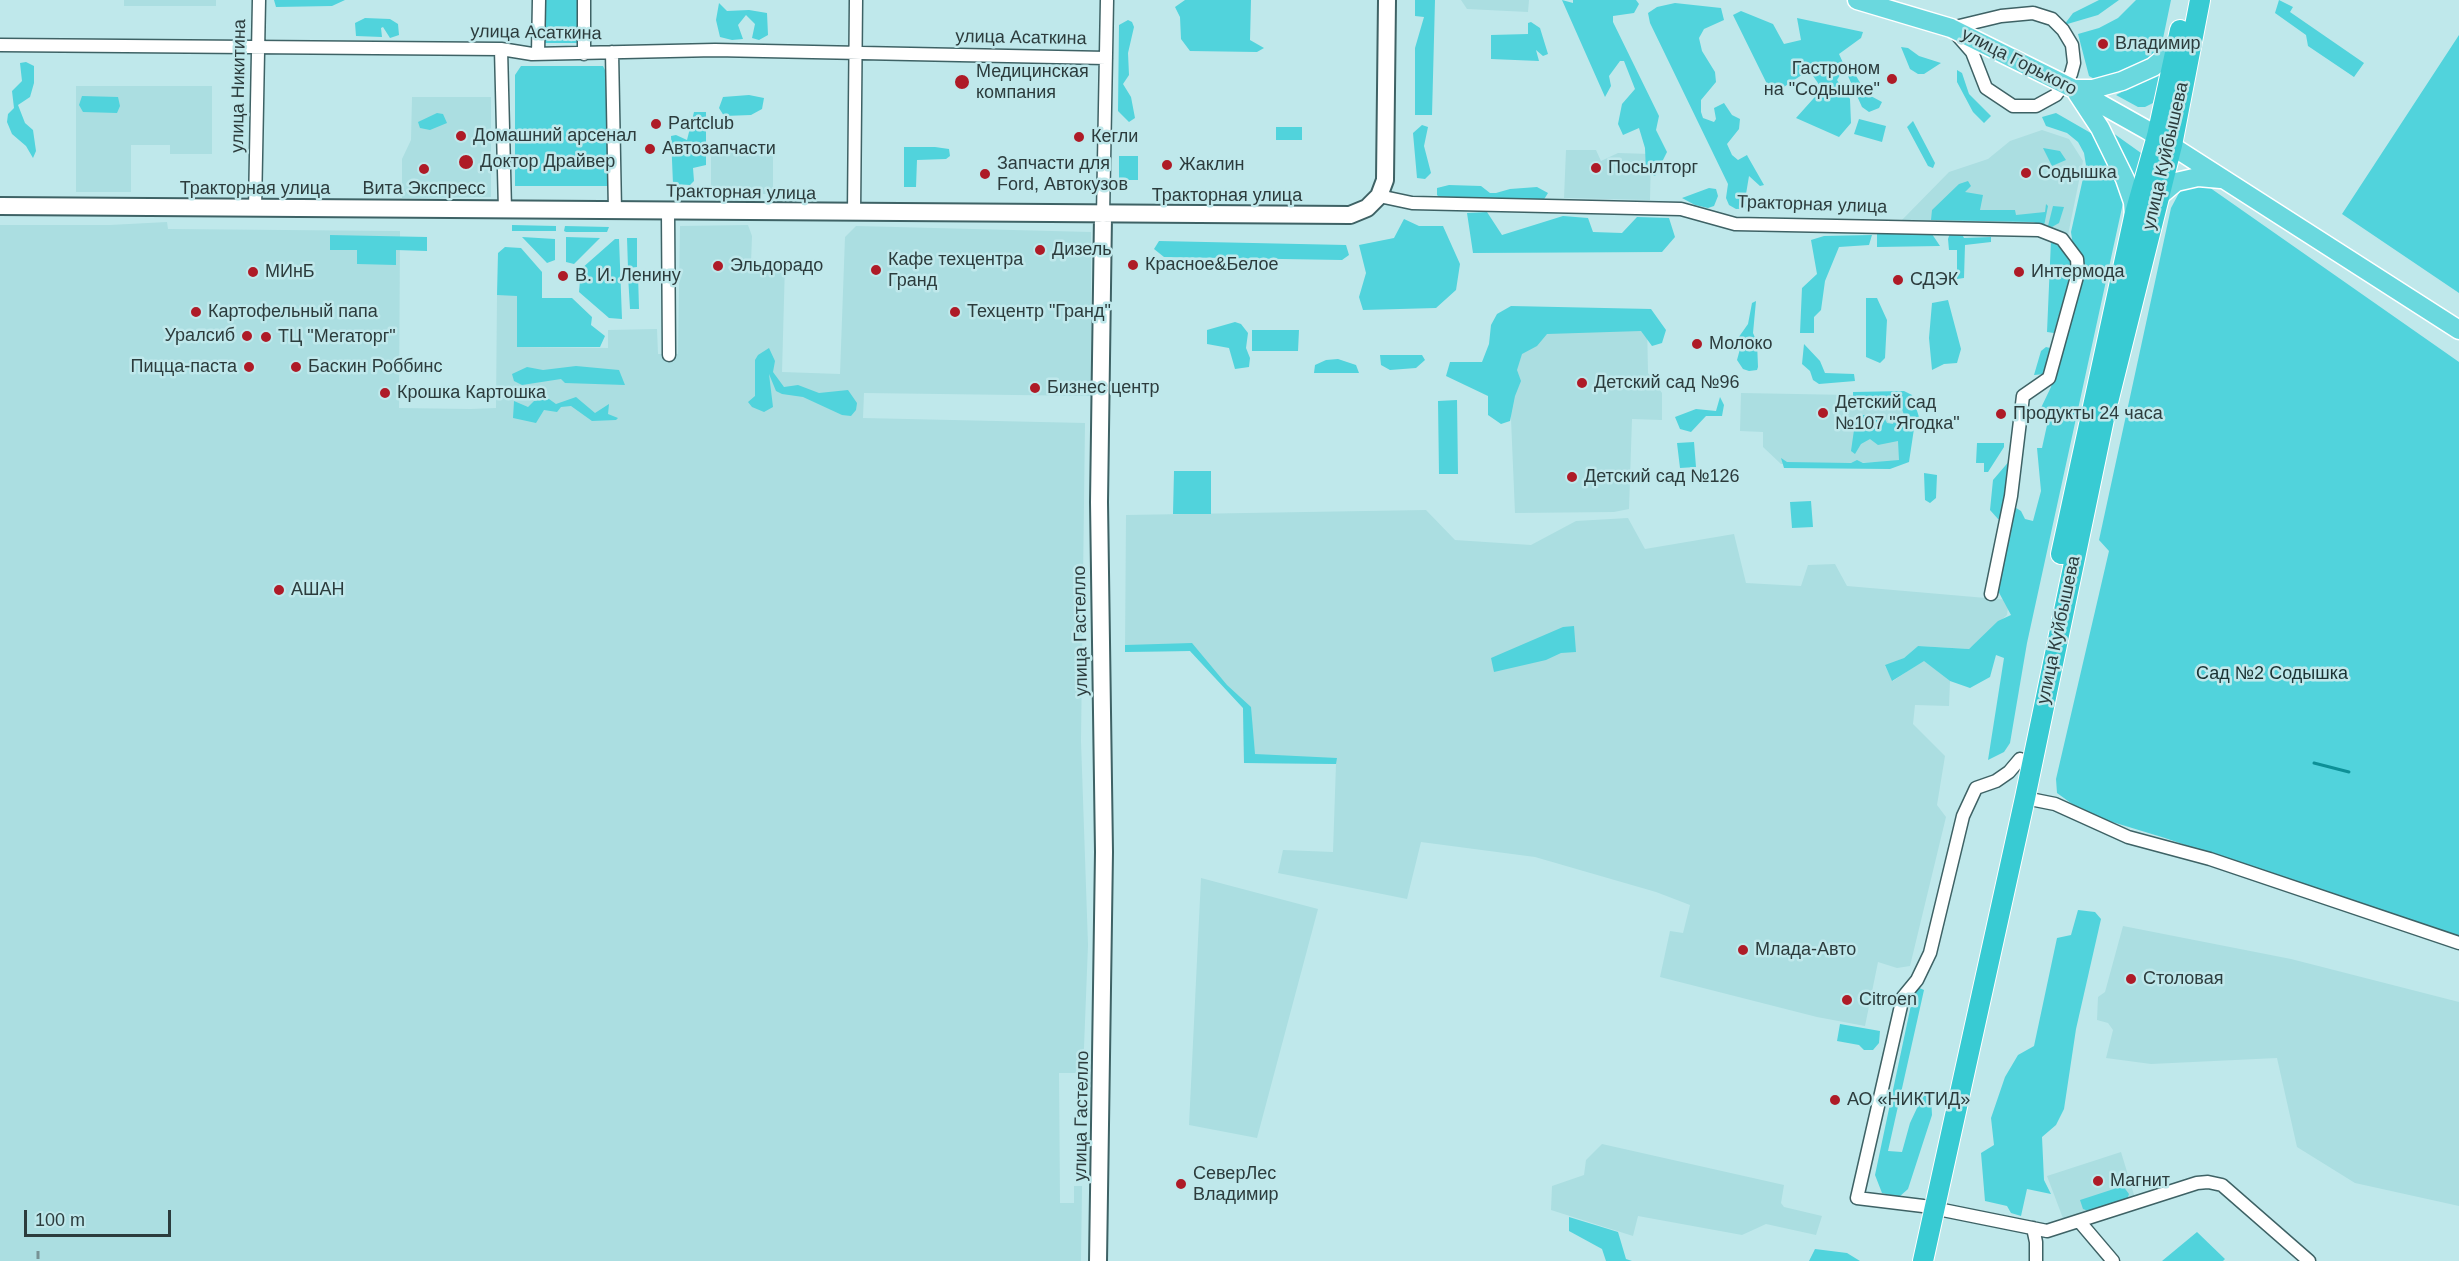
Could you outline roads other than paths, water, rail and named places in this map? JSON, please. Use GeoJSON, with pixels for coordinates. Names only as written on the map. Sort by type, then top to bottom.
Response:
{"type":"FeatureCollection","features":[{"type":"Feature","properties":{"kind":"highway","name":"улица Куйбышева"},"geometry":{"type":"LineString","coordinates":[[1910,1261],[1929,1207],[2025,798],[2091,477],[2157,198],[2178,40],[2186,0]]}},
{"type":"Feature","properties":{"kind":"highway","name":"улица Куйбышева"},"geometry":{"type":"LineString","coordinates":[[1923,1261],[1929,1207],[2091,412],[2134,217],[2164,141],[2200,0]]}},
{"type":"Feature","properties":{"kind":"main road"},"geometry":{"type":"LineString","coordinates":[[1379,195],[1385,180],[1387,0]]}},
{"type":"Feature","properties":{"kind":"main road","name":"улица Горького"},"geometry":{"type":"LineString","coordinates":[[1857,0],[1951,28],[2069,86],[2164,141],[2459,330]]}},
{"type":"Feature","properties":{"kind":"main road"},"geometry":{"type":"LineString","coordinates":[[2069,86],[2106,86],[2142,72],[2171,52],[2178,40]]}},
{"type":"Feature","properties":{"kind":"main road"},"geometry":{"type":"LineString","coordinates":[[2069,86],[2100,128],[2125,179],[2133,202],[2134,217]]}},
{"type":"Feature","properties":{"kind":"main road"},"geometry":{"type":"LineString","coordinates":[[2157,198],[2176,182],[2198,177],[2224,179]]}},
{"type":"Feature","properties":{"kind":"main road","name":"Тракторная улица"},"geometry":{"type":"LineString","coordinates":[[0,206],[1103,216],[1350,215],[1367,208],[1379,195]]}},
{"type":"Feature","properties":{"kind":"main road","name":"улица Гастелло"},"geometry":{"type":"LineString","coordinates":[[1098,1261],[1104,852],[1100,536],[1103,216]]}},
{"type":"Feature","properties":{"kind":"street","name":"улица Никитина"},"geometry":{"type":"LineString","coordinates":[[255,208],[259,0]]}},
{"type":"Feature","properties":{"kind":"street"},"geometry":{"type":"LineString","coordinates":[[538,0],[538,54]]}},
{"type":"Feature","properties":{"kind":"street"},"geometry":{"type":"LineString","coordinates":[[584,0],[584,54]]}},
{"type":"Feature","properties":{"kind":"street"},"geometry":{"type":"LineString","coordinates":[[854,213],[856,0]]}},
{"type":"Feature","properties":{"kind":"street","name":"улица Гастелло"},"geometry":{"type":"LineString","coordinates":[[1103,216],[1107,0]]}},
{"type":"Feature","properties":{"kind":"street"},"geometry":{"type":"LineString","coordinates":[[2025,13],[2052,19],[2067,36],[2074,55],[2069,86],[2036,106],[2013,106],[1986,87],[1972,52],[1951,28],[2001,16],[2025,13]]}},
{"type":"Feature","properties":{"kind":"street","name":"улица Асаткина"},"geometry":{"type":"LineString","coordinates":[[0,45],[501,49],[538,54],[716,50],[1106,58]]}},
{"type":"Feature","properties":{"kind":"street"},"geometry":{"type":"LineString","coordinates":[[501,49],[505,210]]}},
{"type":"Feature","properties":{"kind":"street"},"geometry":{"type":"LineString","coordinates":[[612,52],[615,211]]}},
{"type":"Feature","properties":{"kind":"street","name":"Тракторная улица"},"geometry":{"type":"LineString","coordinates":[[1379,195],[1412,203],[1681,209],[1735,224],[2039,230],[2062,239],[2077,260],[2078,273],[2049,378],[2023,396],[2011,496],[1991,594]]}},
{"type":"Feature","properties":{"kind":"street"},"geometry":{"type":"LineString","coordinates":[[668,212],[669,354]]}},
{"type":"Feature","properties":{"kind":"street"},"geometry":{"type":"LineString","coordinates":[[2020,759],[2009,772],[1996,781],[1976,788],[1963,816],[1930,953],[1921,974],[1903,997],[1857,1198],[1929,1207],[2047,1231],[2197,1183],[2208,1182],[2222,1185],[2309,1261]]}},
{"type":"Feature","properties":{"kind":"street"},"geometry":{"type":"LineString","coordinates":[[2025,798],[2055,804],[2128,837],[2210,859],[2459,943]]}},
{"type":"Feature","properties":{"kind":"street"},"geometry":{"type":"LineString","coordinates":[[2079,1221],[2113,1261]]}},
{"type":"Feature","properties":{"kind":"street"},"geometry":{"type":"LineString","coordinates":[[2033,1228],[2036,1261]]}},
{"type":"Feature","properties":{"kind":"waterway"},"geometry":{"type":"LineString","coordinates":[[2314,763],[2349,772]]}},
{"type":"Feature","properties":{"kind":"railway"},"geometry":{"type":"LineString","coordinates":[[38,1251],[38,1261]]}},
{"type":"Feature","properties":{"kind":"place","name":"Владимир"},"geometry":{"type":"Point","coordinates":[2103,44]}},
{"type":"Feature","properties":{"kind":"place","name":"Гастроном на \"Содышке\""},"geometry":{"type":"Point","coordinates":[1892,79]}},
{"type":"Feature","properties":{"kind":"place","name":"Медицинская компания"},"geometry":{"type":"Point","coordinates":[962,82]}},
{"type":"Feature","properties":{"kind":"place","name":"Partclub"},"geometry":{"type":"Point","coordinates":[656,124]}},
{"type":"Feature","properties":{"kind":"place","name":"Домашний арсенал"},"geometry":{"type":"Point","coordinates":[461,136]}},
{"type":"Feature","properties":{"kind":"place","name":"Кегли"},"geometry":{"type":"Point","coordinates":[1079,137]}},
{"type":"Feature","properties":{"kind":"place","name":"Автозапчасти"},"geometry":{"type":"Point","coordinates":[650,149]}},
{"type":"Feature","properties":{"kind":"place","name":"Доктор Драйвер"},"geometry":{"type":"Point","coordinates":[466,162]}},
{"type":"Feature","properties":{"kind":"place","name":"Жаклин"},"geometry":{"type":"Point","coordinates":[1167,165]}},
{"type":"Feature","properties":{"kind":"place","name":"Посылторг"},"geometry":{"type":"Point","coordinates":[1596,168]}},
{"type":"Feature","properties":{"kind":"place","name":"Вита Экспресс"},"geometry":{"type":"Point","coordinates":[424,169]}},
{"type":"Feature","properties":{"kind":"place","name":"Содышка"},"geometry":{"type":"Point","coordinates":[2026,173]}},
{"type":"Feature","properties":{"kind":"place","name":"Запчасти для Ford, Автокузов"},"geometry":{"type":"Point","coordinates":[985,174]}},
{"type":"Feature","properties":{"kind":"place","name":"Дизель"},"geometry":{"type":"Point","coordinates":[1040,250]}},
{"type":"Feature","properties":{"kind":"place","name":"Красное&Белое"},"geometry":{"type":"Point","coordinates":[1133,265]}},
{"type":"Feature","properties":{"kind":"place","name":"Эльдорадо"},"geometry":{"type":"Point","coordinates":[718,266]}},
{"type":"Feature","properties":{"kind":"place","name":"Кафе техцентра Гранд"},"geometry":{"type":"Point","coordinates":[876,270]}},
{"type":"Feature","properties":{"kind":"place","name":"МИнБ"},"geometry":{"type":"Point","coordinates":[253,272]}},
{"type":"Feature","properties":{"kind":"place","name":"Интермода"},"geometry":{"type":"Point","coordinates":[2019,272]}},
{"type":"Feature","properties":{"kind":"place","name":"В. И. Ленину"},"geometry":{"type":"Point","coordinates":[563,276]}},
{"type":"Feature","properties":{"kind":"place","name":"СДЭК"},"geometry":{"type":"Point","coordinates":[1898,280]}},
{"type":"Feature","properties":{"kind":"place","name":"Картофельный папа"},"geometry":{"type":"Point","coordinates":[196,312]}},
{"type":"Feature","properties":{"kind":"place","name":"Техцентр \"Гранд\""},"geometry":{"type":"Point","coordinates":[955,312]}},
{"type":"Feature","properties":{"kind":"place","name":"Уралсиб"},"geometry":{"type":"Point","coordinates":[247,336]}},
{"type":"Feature","properties":{"kind":"place","name":"ТЦ \"Мегаторг\""},"geometry":{"type":"Point","coordinates":[266,337]}},
{"type":"Feature","properties":{"kind":"place","name":"Молоко"},"geometry":{"type":"Point","coordinates":[1697,344]}},
{"type":"Feature","properties":{"kind":"place","name":"Пицца-паста"},"geometry":{"type":"Point","coordinates":[249,367]}},
{"type":"Feature","properties":{"kind":"place","name":"Баскин Роббинс"},"geometry":{"type":"Point","coordinates":[296,367]}},
{"type":"Feature","properties":{"kind":"place","name":"Детский сад №96"},"geometry":{"type":"Point","coordinates":[1582,383]}},
{"type":"Feature","properties":{"kind":"place","name":"Бизнес центр"},"geometry":{"type":"Point","coordinates":[1035,388]}},
{"type":"Feature","properties":{"kind":"place","name":"Крошка Картошка"},"geometry":{"type":"Point","coordinates":[385,393]}},
{"type":"Feature","properties":{"kind":"place","name":"Детский сад №107 \"Ягодка\""},"geometry":{"type":"Point","coordinates":[1823,413]}},
{"type":"Feature","properties":{"kind":"place","name":"Продукты 24 часа"},"geometry":{"type":"Point","coordinates":[2001,414]}},
{"type":"Feature","properties":{"kind":"place","name":"Детский сад №126"},"geometry":{"type":"Point","coordinates":[1572,477]}},
{"type":"Feature","properties":{"kind":"place","name":"АШАН"},"geometry":{"type":"Point","coordinates":[279,590]}},
{"type":"Feature","properties":{"kind":"place","name":"Млада-Авто"},"geometry":{"type":"Point","coordinates":[1743,950]}},
{"type":"Feature","properties":{"kind":"place","name":"Столовая"},"geometry":{"type":"Point","coordinates":[2131,979]}},
{"type":"Feature","properties":{"kind":"place","name":"Citroen"},"geometry":{"type":"Point","coordinates":[1847,1000]}},
{"type":"Feature","properties":{"kind":"place","name":"АО «НИКТИД»"},"geometry":{"type":"Point","coordinates":[1835,1100]}},
{"type":"Feature","properties":{"kind":"place","name":"Магнит"},"geometry":{"type":"Point","coordinates":[2098,1181]}},
{"type":"Feature","properties":{"kind":"place","name":"СеверЛес Владимир"},"geometry":{"type":"Point","coordinates":[1181,1184]}},
{"type":"Feature","properties":{"kind":"park label","name":"Сад №2 Содышка"},"geometry":{"type":"Point","coordinates":[2272,674]}}]}
